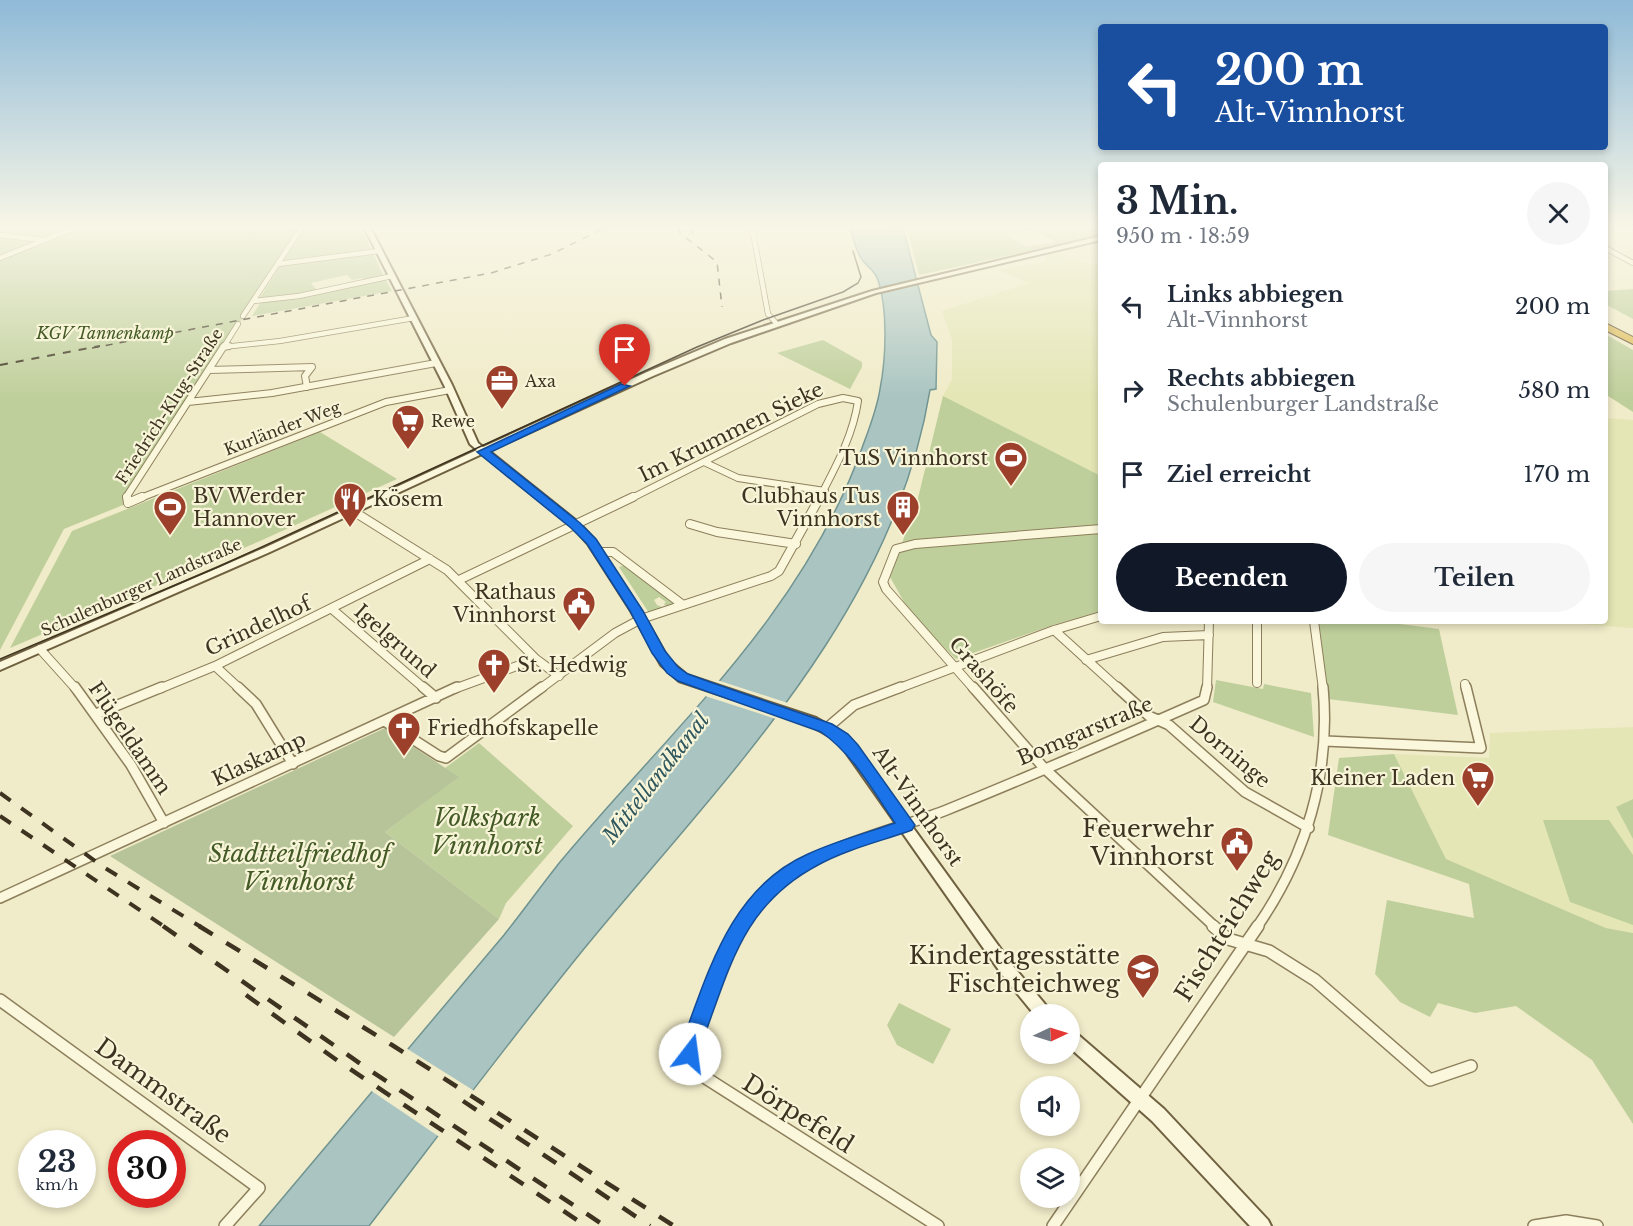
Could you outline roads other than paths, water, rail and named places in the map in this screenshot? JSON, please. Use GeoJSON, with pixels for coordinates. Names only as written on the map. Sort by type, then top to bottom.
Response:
{"type":"FeatureCollection","features":[{"type":"Feature","properties":{"kind":"highway"},"geometry":{"type":"LineString","coordinates":[[1608,319],[1633,332]]}},
{"type":"Feature","properties":{"kind":"highway"},"geometry":{"type":"LineString","coordinates":[[1608,328],[1633,341]]}},
{"type":"Feature","properties":{"kind":"main road","name":"Alt-Vinnhorst"},"geometry":{"type":"LineString","coordinates":[[396,284],[450,390],[474,444],[576,525],[599,552],[659,653],[673,670],[683,678],[793,715],[827,728],[842,738],[1008,971],[1036,1004]]}},
{"type":"Feature","properties":{"kind":"main road","name":"Schulenburger Landstraße"},"geometry":{"type":"LineString","coordinates":[[0,666],[353,511],[696,353],[776,323],[901,284]]}},
{"type":"Feature","properties":{"kind":"main road"},"geometry":{"type":"LineString","coordinates":[[1080,1047],[1140,1099],[1262,1226]]}},
{"type":"Feature","properties":{"kind":"street"},"geometry":{"type":"LineString","coordinates":[[243,316],[265,284]]}},
{"type":"Feature","properties":{"kind":"street"},"geometry":{"type":"LineString","coordinates":[[254,301],[299,296],[354,284]]}},
{"type":"Feature","properties":{"kind":"street"},"geometry":{"type":"LineString","coordinates":[[763,284],[768,314],[776,323]]}},
{"type":"Feature","properties":{"kind":"street"},"geometry":{"type":"LineString","coordinates":[[223,347],[273,342],[414,318]]}},
{"type":"Feature","properties":{"kind":"street","name":"Friedrich-Klug-Straße"},"geometry":{"type":"LineString","coordinates":[[128,503],[127,495],[238,324]]}},
{"type":"Feature","properties":{"kind":"street"},"geometry":{"type":"LineString","coordinates":[[188,402],[307,387],[436,363]]}},
{"type":"Feature","properties":{"kind":"street"},"geometry":{"type":"LineString","coordinates":[[209,370],[312,367],[305,376],[307,387]]}},
{"type":"Feature","properties":{"kind":"street","name":"Kurländer Weg"},"geometry":{"type":"LineString","coordinates":[[128,503],[386,402],[450,390]]}},
{"type":"Feature","properties":{"kind":"street","name":"Im Krummen Sieke"},"geometry":{"type":"LineString","coordinates":[[386,722],[439,756],[446,758],[615,633],[640,619],[775,574],[796,544],[825,491],[859,403],[855,399],[843,398],[818,404],[576,525],[459,579]]}},
{"type":"Feature","properties":{"kind":"street"},"geometry":{"type":"LineString","coordinates":[[704,462],[738,478],[825,491]]}},
{"type":"Feature","properties":{"kind":"street"},"geometry":{"type":"LineString","coordinates":[[353,511],[459,579],[536,659],[559,676]]}},
{"type":"Feature","properties":{"kind":"street"},"geometry":{"type":"LineString","coordinates":[[690,524],[717,532],[796,544]]}},
{"type":"Feature","properties":{"kind":"street","name":"Grashöfe"},"geometry":{"type":"LineString","coordinates":[[1098,529],[915,544],[896,549],[883,582],[886,589],[954,669],[1044,768],[1228,939],[1269,951],[1315,980],[1359,1015],[1430,1080],[1471,1066]]}},
{"type":"Feature","properties":{"kind":"street"},"geometry":{"type":"LineString","coordinates":[[599,552],[614,552],[683,605]]}},
{"type":"Feature","properties":{"kind":"street","name":"Grindelhof"},"geometry":{"type":"LineString","coordinates":[[96,714],[185,676],[215,666],[430,559]]}},
{"type":"Feature","properties":{"kind":"street","name":"Igelgrund"},"geometry":{"type":"LineString","coordinates":[[332,609],[436,698]]}},
{"type":"Feature","properties":{"kind":"street"},"geometry":{"type":"LineString","coordinates":[[827,728],[854,705],[1054,630],[1098,617]]}},
{"type":"Feature","properties":{"kind":"street","name":"Bomgarstraße"},"geometry":{"type":"LineString","coordinates":[[906,825],[1204,700],[1207,693],[1209,624]]}},
{"type":"Feature","properties":{"kind":"street"},"geometry":{"type":"LineString","coordinates":[[1257,624],[1257,682]]}},
{"type":"Feature","properties":{"kind":"street","name":"Fischteichweg"},"geometry":{"type":"LineString","coordinates":[[1053,1226],[1264,916],[1292,870],[1309,828],[1322,779],[1325,741],[1315,624]]}},
{"type":"Feature","properties":{"kind":"street","name":"Dorninge"},"geometry":{"type":"LineString","coordinates":[[1054,630],[1149,716],[1169,725],[1245,792],[1309,828]]}},
{"type":"Feature","properties":{"kind":"street"},"geometry":{"type":"LineString","coordinates":[[1086,660],[1120,648],[1157,639],[1209,635]]}},
{"type":"Feature","properties":{"kind":"street","name":"Flügeldamm"},"geometry":{"type":"LineString","coordinates":[[40,649],[96,714],[131,765],[164,823]]}},
{"type":"Feature","properties":{"kind":"street","name":"Klaskamp"},"geometry":{"type":"LineString","coordinates":[[0,898],[470,682],[536,659]]}},
{"type":"Feature","properties":{"kind":"street"},"geometry":{"type":"LineString","coordinates":[[215,666],[256,704],[293,764]]}},
{"type":"Feature","properties":{"kind":"street"},"geometry":{"type":"LineString","coordinates":[[1325,741],[1481,748],[1465,684]]}},
{"type":"Feature","properties":{"kind":"street","name":"Dörpefeld"},"geometry":{"type":"LineString","coordinates":[[906,825],[813,859],[779,880],[760,897],[741,923],[726,951],[692,1042],[690,1054],[698,1073],[705,1080],[938,1226]]}},
{"type":"Feature","properties":{"kind":"street","name":"Dammstraße"},"geometry":{"type":"LineString","coordinates":[[0,1000],[259,1188],[225,1226]]}},
{"type":"Feature","properties":{"kind":"street"},"geometry":{"type":"LineString","coordinates":[[1534,1226],[1552,1220],[1582,1222],[1598,1226]]}},
{"type":"Feature","properties":{"kind":"water","name":"Mittellandkanal"},"geometry":{"type":"Polygon","coordinates":[[[879,284],[918,284],[931,335],[937,342],[936,389],[930,390],[910,472],[879,550],[839,623],[793,694],[741,761],[552,988],[369,1226],[259,1226],[504,935],[560,862],[730,668],[769,618],[805,565],[836,509],[875,411],[885,349],[879,284]]]}},
{"type":"Feature","properties":{"kind":"tram line"},"geometry":{"type":"LineString","coordinates":[[0,659],[218,567],[697,347],[763,320],[843,292],[856,284]]}},
{"type":"Feature","properties":{"kind":"railway"},"geometry":{"type":"LineString","coordinates":[[92,348],[431,284]]}},
{"type":"Feature","properties":{"kind":"railway"},"geometry":{"type":"LineString","coordinates":[[719,284],[722,307]]}},
{"type":"Feature","properties":{"kind":"railway"},"geometry":{"type":"LineString","coordinates":[[0,365],[100,346]]}},
{"type":"Feature","properties":{"kind":"railway"},"geometry":{"type":"LineString","coordinates":[[0,793],[105,868],[201,927]]}},
{"type":"Feature","properties":{"kind":"railway"},"geometry":{"type":"LineString","coordinates":[[0,816],[165,927]]}},
{"type":"Feature","properties":{"kind":"railway"},"geometry":{"type":"LineString","coordinates":[[163,926],[368,1069],[605,1226]]}},
{"type":"Feature","properties":{"kind":"railway"},"geometry":{"type":"LineString","coordinates":[[199,926],[392,1045],[674,1226]]}},
{"type":"Feature","properties":{"kind":"railway"},"geometry":{"type":"LineString","coordinates":[[246,995],[338,1061],[586,1226]]}},
{"type":"Feature","properties":{"kind":"railway"},"geometry":{"type":"LineString","coordinates":[[463,1101],[650,1226]]}},
{"type":"Feature","properties":{"kind":"place","name":"Axa"},"geometry":{"type":"Point","coordinates":[502,410]}},
{"type":"Feature","properties":{"kind":"place","name":"Rewe"},"geometry":{"type":"Point","coordinates":[408,450]}},
{"type":"Feature","properties":{"kind":"place","name":"TuS Vinnhorst"},"geometry":{"type":"Point","coordinates":[1011,487]}},
{"type":"Feature","properties":{"kind":"place","name":"Kösem"},"geometry":{"type":"Point","coordinates":[350,528]}},
{"type":"Feature","properties":{"kind":"place","name":"BV Werder Hannover"},"geometry":{"type":"Point","coordinates":[170,536]}},
{"type":"Feature","properties":{"kind":"place","name":"Clubhaus Tus Vinnhorst"},"geometry":{"type":"Point","coordinates":[903,536]}},
{"type":"Feature","properties":{"kind":"place","name":"Rathaus Vinnhorst"},"geometry":{"type":"Point","coordinates":[579,632]}},
{"type":"Feature","properties":{"kind":"place","name":"St. Hedwig"},"geometry":{"type":"Point","coordinates":[494,694]}},
{"type":"Feature","properties":{"kind":"place","name":"Friedhofskapelle"},"geometry":{"type":"Point","coordinates":[404,757]}},
{"type":"Feature","properties":{"kind":"place","name":"Kleiner Laden"},"geometry":{"type":"Point","coordinates":[1478,807]}},
{"type":"Feature","properties":{"kind":"place","name":"Feuerwehr Vinnhorst"},"geometry":{"type":"Point","coordinates":[1237,872]}},
{"type":"Feature","properties":{"kind":"place","name":"Kindertagesstätte Fischteichweg"},"geometry":{"type":"Point","coordinates":[1143,999]}},
{"type":"Feature","properties":{"kind":"park label","name":"KGV Tannenkamp"},"geometry":{"type":"Point","coordinates":[105,333]}},
{"type":"Feature","properties":{"kind":"park label","name":"Volkspark Vinnhorst"},"geometry":{"type":"Point","coordinates":[487,832]}},
{"type":"Feature","properties":{"kind":"park label","name":"Stadtteilfriedhof Vinnhorst"},"geometry":{"type":"Point","coordinates":[299,868]}}]}
